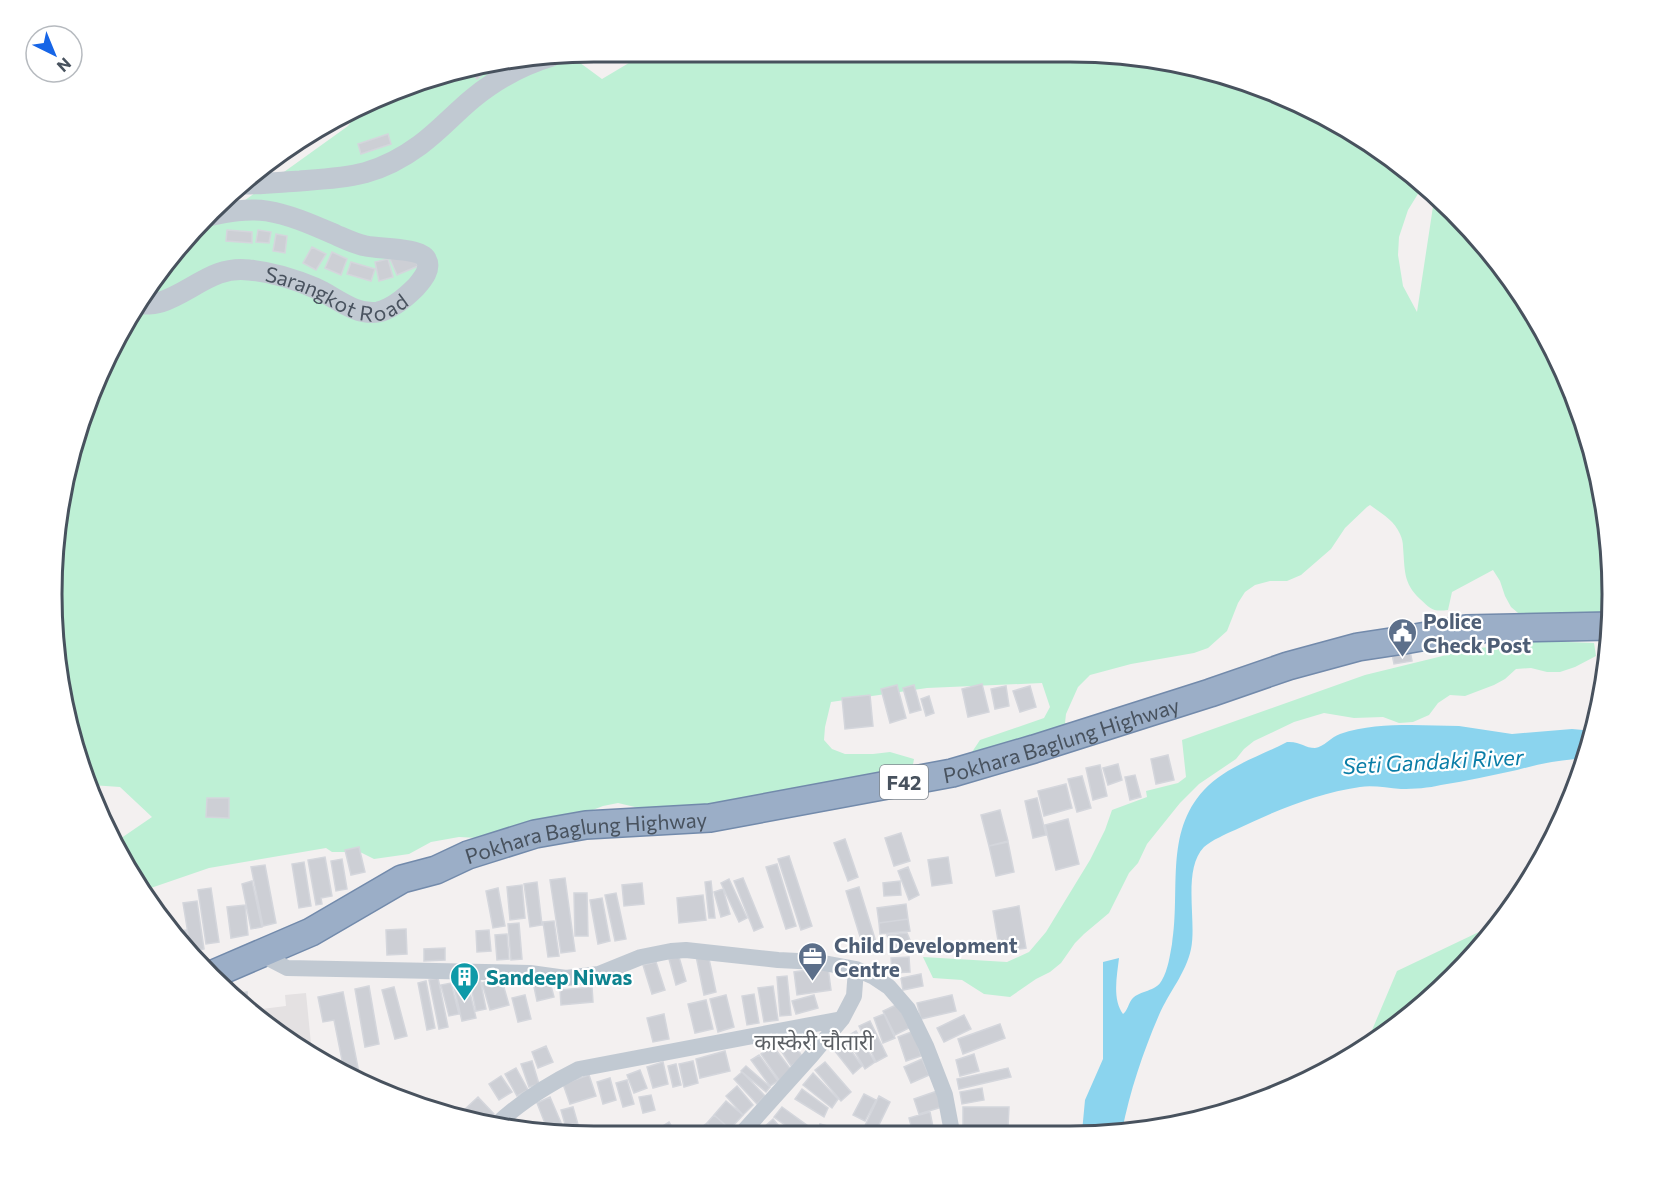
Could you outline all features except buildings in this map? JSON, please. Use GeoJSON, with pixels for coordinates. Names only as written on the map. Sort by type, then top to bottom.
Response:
{"type":"FeatureCollection","features":[{"type":"Feature","properties":{"kind":"highway","name":"Pokhara Baglung Highway"},"geometry":{"type":"LineString","coordinates":[[219,972],[310,932],[402,879],[436,870],[468,855],[535,834],[586,825],[710,818],[952,773],[1210,693],[1288,666],[1358,646],[1466,629],[1600,626]]}},
{"type":"Feature","properties":{"kind":"street"},"geometry":{"type":"LineString","coordinates":[[256,183],[337,178],[382,168],[420,145],[490,84],[525,66]]}},
{"type":"Feature","properties":{"kind":"street","name":"Sarangkot Road"},"geometry":{"type":"LineString","coordinates":[[148,304],[159,303],[220,272],[248,269],[283,277],[318,289],[357,310],[378,312],[398,302],[413,290],[426,274],[428,266],[426,259],[412,251],[362,245],[274,213],[240,210],[221,214]]}},
{"type":"Feature","properties":{"kind":"street"},"geometry":{"type":"LineString","coordinates":[[260,954],[287,968],[530,973],[566,978],[599,974],[641,957],[686,950],[818,962],[856,969],[889,987],[908,1009],[926,1046],[945,1095],[951,1126]]}},
{"type":"Feature","properties":{"kind":"street"},"geometry":{"type":"LineString","coordinates":[[753,1126],[842,1019],[854,996],[856,969]]}},
{"type":"Feature","properties":{"kind":"street"},"geometry":{"type":"LineString","coordinates":[[504,1117],[555,1081],[579,1069],[842,1019]]}},
{"type":"Feature","properties":{"kind":"shaded area"},"geometry":{"type":"Polygon","coordinates":[[[306,993],[311,1044],[262,1009],[286,1006],[285,995],[306,993]]]}},
{"type":"Feature","properties":{"kind":"green space"},"geometry":{"type":"Polygon","coordinates":[[[579,62],[602,79],[631,62],[1104,63],[1139,66],[1207,80],[1241,90],[1305,116],[1365,151],[1419,193],[1408,210],[1399,237],[1398,255],[1403,286],[1417,312],[1433,206],[1446,217],[1492,270],[1530,328],[1561,390],[1583,456],[1597,524],[1602,594],[1601,619],[1524,618],[1511,607],[1493,570],[1452,592],[1448,610],[1432,609],[1410,587],[1405,569],[1403,542],[1397,529],[1370,505],[1345,528],[1331,549],[1301,575],[1287,581],[1270,581],[1255,585],[1245,592],[1227,631],[1208,648],[1090,675],[1078,687],[1066,714],[1065,723],[1078,724],[1114,708],[1125,713],[992,774],[939,790],[938,784],[969,765],[972,752],[980,740],[1044,718],[1050,707],[1042,683],[927,688],[831,702],[824,740],[832,749],[845,754],[890,752],[914,759],[912,770],[817,806],[656,812],[618,803],[603,806],[515,840],[459,837],[431,842],[409,854],[374,859],[360,852],[332,852],[326,848],[209,868],[150,888],[121,838],[152,817],[120,787],[98,785],[72,697],[63,628],[63,559],[72,490],[90,422],[116,358],[151,298],[171,270],[209,226],[348,126],[354,118],[422,90],[490,72],[524,66],[579,62]]]}},
{"type":"Feature","properties":{"kind":"green space"},"geometry":{"type":"Polygon","coordinates":[[[1542,641],[1594,643],[1596,656],[1560,672],[1531,668],[1516,669],[1494,685],[1465,696],[1450,695],[1438,703],[1429,715],[1413,722],[1399,723],[1383,717],[1354,718],[1324,713],[1294,722],[1254,741],[1236,759],[1199,784],[1180,803],[1147,844],[1109,913],[1075,943],[1061,963],[1050,972],[1010,997],[984,994],[962,980],[933,978],[923,957],[1007,962],[1029,952],[1046,932],[1090,860],[1112,810],[1147,797],[1146,791],[1178,783],[1186,777],[1182,740],[1365,675],[1471,649],[1542,641]]]}},
{"type":"Feature","properties":{"kind":"green space"},"geometry":{"type":"Polygon","coordinates":[[[1479,932],[1446,970],[1393,1016],[1371,1031],[1397,971],[1479,932]]]}},
{"type":"Feature","properties":{"kind":"water","name":"Seti Gandaki River"},"geometry":{"type":"Polygon","coordinates":[[[1384,726],[1459,726],[1512,734],[1583,730],[1575,760],[1550,762],[1426,788],[1401,789],[1370,786],[1344,790],[1312,798],[1281,810],[1207,844],[1197,857],[1194,869],[1192,938],[1189,958],[1163,1007],[1148,1043],[1124,1122],[1083,1125],[1085,1100],[1103,1059],[1103,962],[1119,958],[1116,994],[1123,1014],[1135,996],[1156,987],[1162,980],[1172,944],[1176,863],[1183,825],[1204,790],[1232,768],[1287,742],[1315,748],[1349,731],[1384,726]]]}},
{"type":"Feature","properties":{"kind":"place","name":"Police Check Post"},"geometry":{"type":"Point","coordinates":[1402,658]}},
{"type":"Feature","properties":{"kind":"place","name":"Child Development Centre"},"geometry":{"type":"Point","coordinates":[813,982]}},
{"type":"Feature","properties":{"kind":"place","name":"Sandeep Niwas"},"geometry":{"type":"Point","coordinates":[465,1002]}},
{"type":"Feature","properties":{"kind":"district","name":"कास्केरी चौतारी"},"geometry":{"type":"Point","coordinates":[814,1041]}}]}
